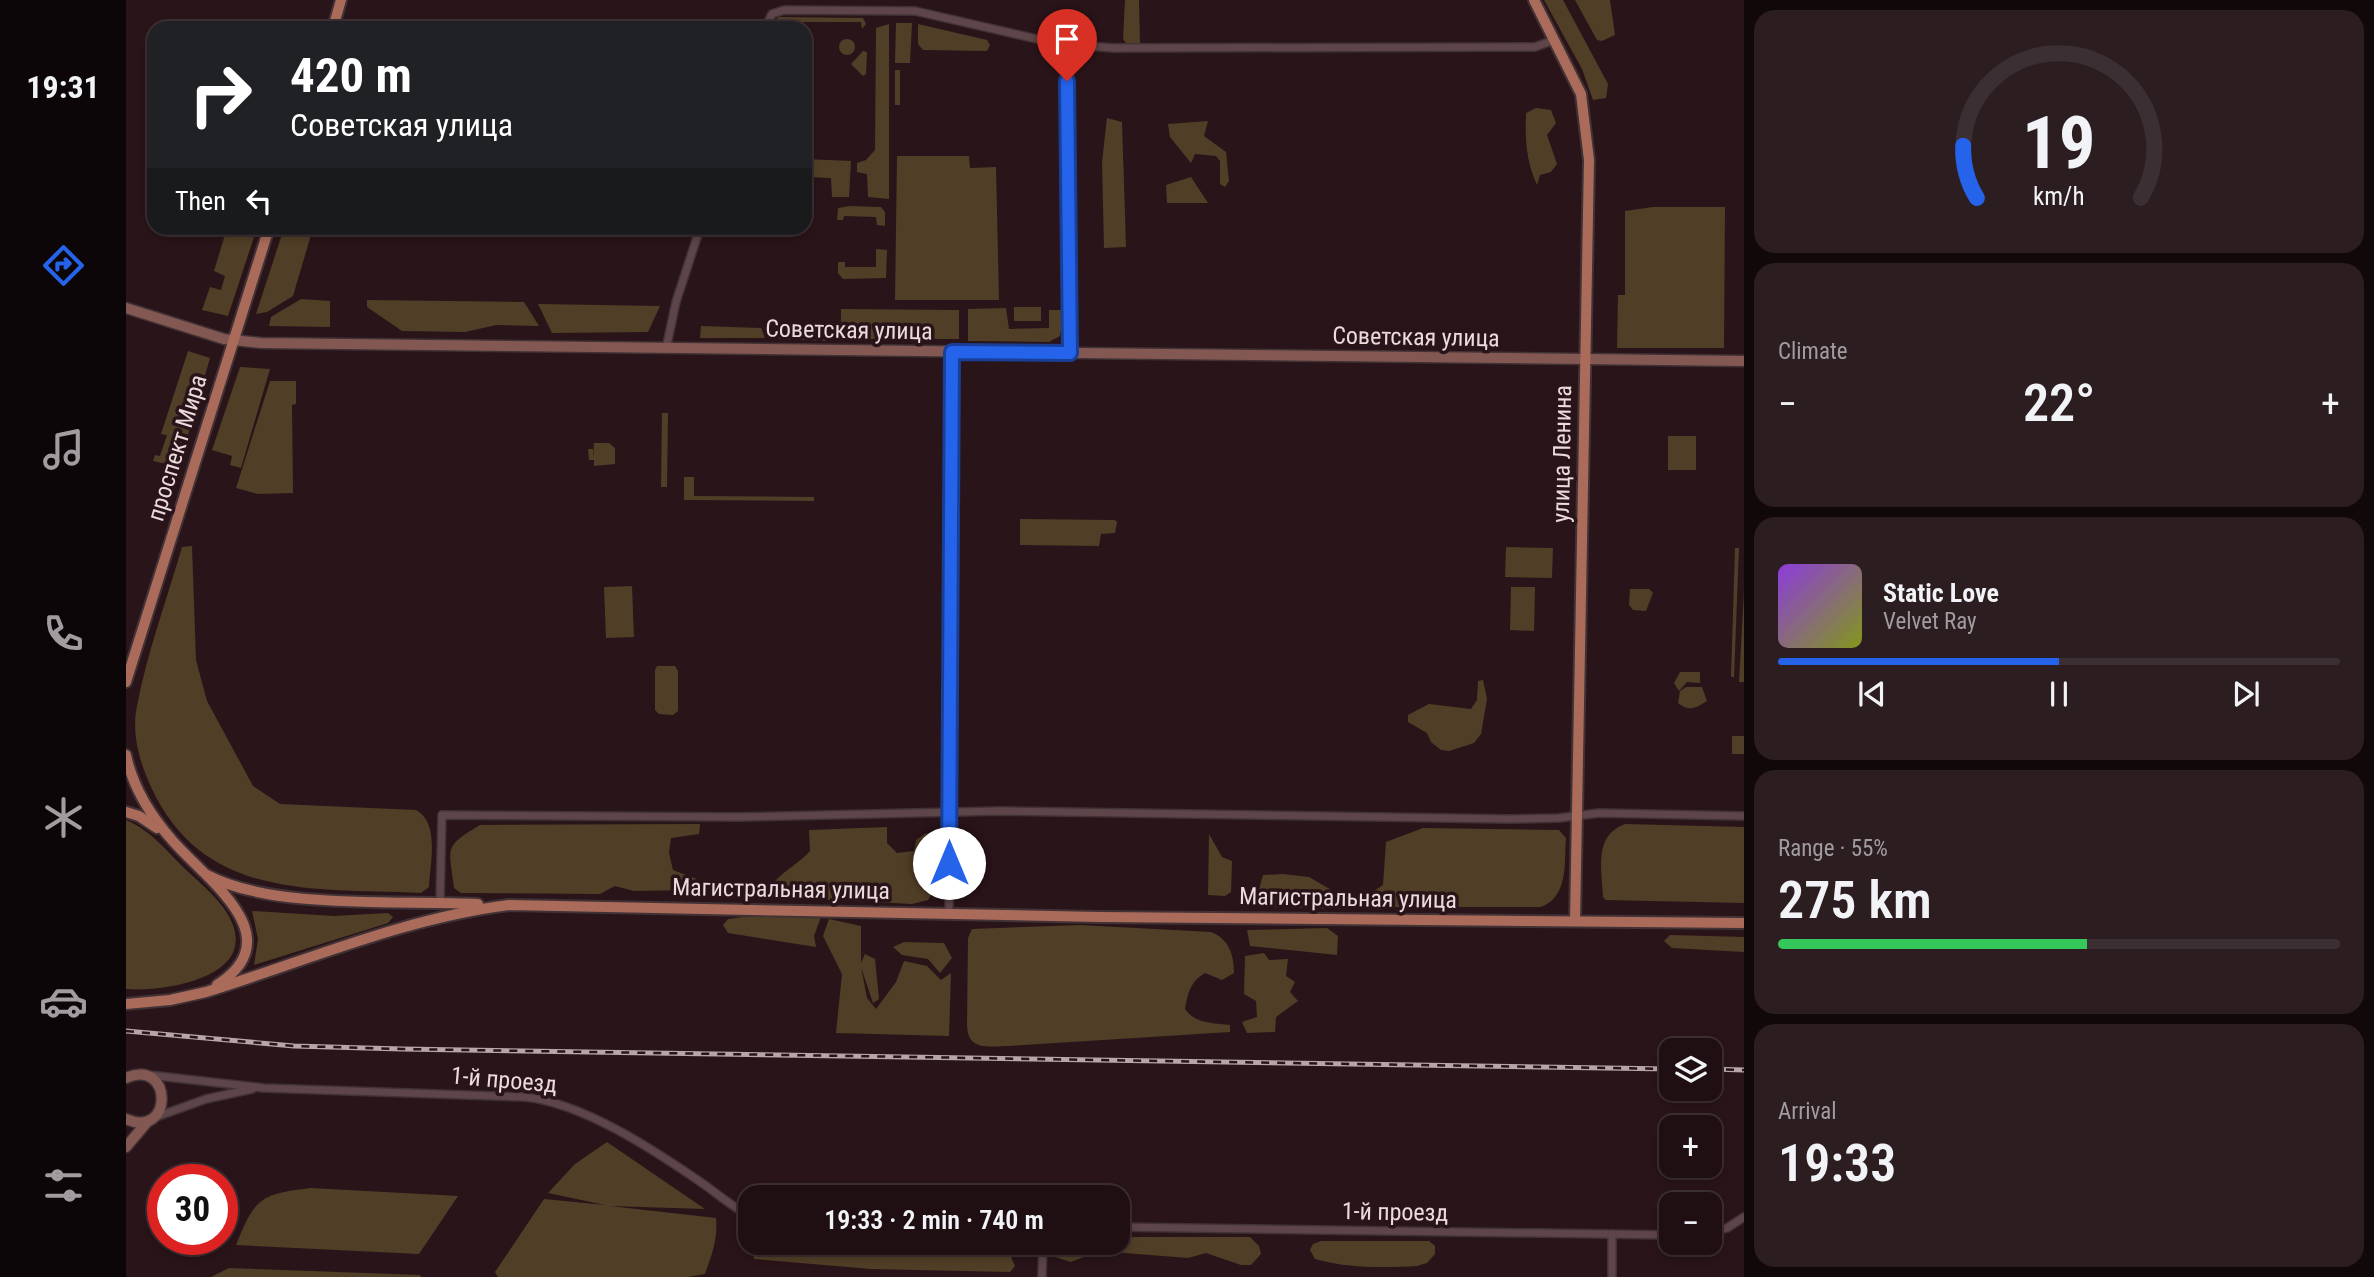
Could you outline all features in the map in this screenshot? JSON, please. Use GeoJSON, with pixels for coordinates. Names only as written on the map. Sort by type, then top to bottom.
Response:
{"type":"FeatureCollection","features":[{"type":"Feature","properties":{"kind":"main road"},"geometry":{"type":"LineString","coordinates":[[335,21],[341,0]]}},
{"type":"Feature","properties":{"kind":"main road","name":"улица Ленина"},"geometry":{"type":"LineString","coordinates":[[1534,0],[1581,94],[1586,122],[1586,360],[1575,921]]}},
{"type":"Feature","properties":{"kind":"main road","name":"проспект Мира"},"geometry":{"type":"LineString","coordinates":[[126,693],[127,678],[232,340],[268,235]]}},
{"type":"Feature","properties":{"kind":"main road","name":"Советская улица"},"geometry":{"type":"LineString","coordinates":[[126,308],[232,340],[666,349],[1744,361]]}},
{"type":"Feature","properties":{"kind":"main road"},"geometry":{"type":"LineString","coordinates":[[126,755],[140,796],[170,839]]}},
{"type":"Feature","properties":{"kind":"main road"},"geometry":{"type":"LineString","coordinates":[[126,812],[139,816],[170,839],[208,875],[235,907],[246,929],[246,951],[238,967],[206,992]]}},
{"type":"Feature","properties":{"kind":"main road"},"geometry":{"type":"LineString","coordinates":[[208,875],[231,887],[267,895],[509,905]]}},
{"type":"Feature","properties":{"kind":"main road","name":"Магистральная улица"},"geometry":{"type":"LineString","coordinates":[[126,1004],[206,992],[415,923],[464,911],[509,905],[1744,923]]}},
{"type":"Feature","properties":{"kind":"main road"},"geometry":{"type":"LineString","coordinates":[[126,1075],[140,1074],[153,1079],[162,1093],[160,1109],[126,1147]]}},
{"type":"Feature","properties":{"kind":"main road"},"geometry":{"type":"LineString","coordinates":[[126,1119],[139,1123],[151,1119]]}},
{"type":"Feature","properties":{"kind":"street"},"geometry":{"type":"LineString","coordinates":[[915,11],[917,0]]}},
{"type":"Feature","properties":{"kind":"street"},"geometry":{"type":"LineString","coordinates":[[768,21],[772,14],[784,10],[915,11],[1050,42],[1113,48],[1535,47],[1555,40]]}},
{"type":"Feature","properties":{"kind":"street"},"geometry":{"type":"LineString","coordinates":[[1050,42],[1065,56],[1067,66],[1070,353]]}},
{"type":"Feature","properties":{"kind":"street"},"geometry":{"type":"LineString","coordinates":[[666,349],[676,302],[698,235]]}},
{"type":"Feature","properties":{"kind":"street"},"geometry":{"type":"LineString","coordinates":[[949,913],[952,352]]}},
{"type":"Feature","properties":{"kind":"street"},"geometry":{"type":"LineString","coordinates":[[440,902],[442,815],[738,817],[999,811],[1508,819],[1600,813],[1744,816]]}},
{"type":"Feature","properties":{"kind":"street","name":"1-й проезд"},"geometry":{"type":"LineString","coordinates":[[140,1074],[264,1088],[525,1097],[557,1102],[590,1115],[738,1207]]}},
{"type":"Feature","properties":{"kind":"street","name":"1-й проезд"},"geometry":{"type":"LineString","coordinates":[[151,1119],[217,1096],[264,1088]]}},
{"type":"Feature","properties":{"kind":"street"},"geometry":{"type":"LineString","coordinates":[[1722,1229],[1744,1217]]}},
{"type":"Feature","properties":{"kind":"street","name":"1-й проезд"},"geometry":{"type":"LineString","coordinates":[[1130,1227],[1659,1235]]}},
{"type":"Feature","properties":{"kind":"street"},"geometry":{"type":"LineString","coordinates":[[1612,1234],[1612,1277]]}},
{"type":"Feature","properties":{"kind":"street"},"geometry":{"type":"LineString","coordinates":[[1042,1277],[1043,1255]]}},
{"type":"Feature","properties":{"kind":"shaded area"},"geometry":{"type":"Polygon","coordinates":[[[1125,0],[1139,0],[1140,44],[1126,43],[1123,39],[1125,0]]]}},
{"type":"Feature","properties":{"kind":"shaded area"},"geometry":{"type":"Polygon","coordinates":[[[1544,0],[1563,0],[1608,84],[1606,98],[1593,100],[1582,69],[1544,0]]]}},
{"type":"Feature","properties":{"kind":"shaded area"},"geometry":{"type":"Polygon","coordinates":[[[1575,0],[1610,0],[1615,35],[1602,41],[1597,40],[1575,0]]]}},
{"type":"Feature","properties":{"kind":"shaded area"},"geometry":{"type":"Polygon","coordinates":[[[779,17],[863,18],[866,24],[862,29],[861,22],[774,21],[779,17]]]}},
{"type":"Feature","properties":{"kind":"shaded area"},"geometry":{"type":"Polygon","coordinates":[[[896,23],[912,23],[910,63],[895,63],[896,23]]]}},
{"type":"Feature","properties":{"kind":"shaded area"},"geometry":{"type":"Polygon","coordinates":[[[889,24],[889,199],[868,197],[867,174],[857,172],[857,163],[866,160],[875,150],[876,28],[889,24]]]}},
{"type":"Feature","properties":{"kind":"shaded area"},"geometry":{"type":"Polygon","coordinates":[[[918,24],[987,40],[990,45],[987,51],[923,50],[918,44],[918,24]]]}},
{"type":"Feature","properties":{"kind":"shaded area"},"geometry":{"type":"Polygon","coordinates":[[[847,39],[853,41],[853,53],[847,55],[841,53],[839,47],[841,41],[847,39]]]}},
{"type":"Feature","properties":{"kind":"shaded area"},"geometry":{"type":"Polygon","coordinates":[[[863,51],[867,52],[866,74],[863,76],[851,64],[863,51]]]}},
{"type":"Feature","properties":{"kind":"shaded area"},"geometry":{"type":"Polygon","coordinates":[[[895,70],[900,70],[900,105],[895,105],[895,70]]]}},
{"type":"Feature","properties":{"kind":"shaded area"},"geometry":{"type":"Polygon","coordinates":[[[1536,108],[1551,110],[1556,123],[1547,135],[1557,164],[1551,172],[1540,175],[1537,185],[1528,159],[1526,132],[1526,113],[1536,108]]]}},
{"type":"Feature","properties":{"kind":"shaded area"},"geometry":{"type":"Polygon","coordinates":[[[1107,118],[1122,122],[1126,247],[1104,248],[1102,162],[1107,118]]]}},
{"type":"Feature","properties":{"kind":"shaded area"},"geometry":{"type":"Polygon","coordinates":[[[1208,121],[1204,136],[1226,152],[1229,181],[1225,187],[1220,184],[1220,161],[1216,156],[1195,154],[1191,163],[1170,137],[1168,124],[1208,121]]]}},
{"type":"Feature","properties":{"kind":"shaded area"},"geometry":{"type":"Polygon","coordinates":[[[897,156],[969,156],[970,168],[996,167],[999,300],[895,300],[897,156]]]}},
{"type":"Feature","properties":{"kind":"shaded area"},"geometry":{"type":"Polygon","coordinates":[[[812,159],[851,161],[849,197],[832,197],[831,178],[812,177],[812,159]]]}},
{"type":"Feature","properties":{"kind":"shaded area"},"geometry":{"type":"Polygon","coordinates":[[[1191,177],[1208,203],[1167,203],[1166,185],[1191,177]]]}},
{"type":"Feature","properties":{"kind":"shaded area"},"geometry":{"type":"Polygon","coordinates":[[[881,207],[885,212],[885,226],[877,225],[876,217],[844,216],[843,220],[837,220],[838,208],[881,207]]]}},
{"type":"Feature","properties":{"kind":"shaded area"},"geometry":{"type":"Polygon","coordinates":[[[1653,207],[1725,207],[1724,348],[1617,348],[1618,295],[1625,295],[1625,211],[1653,207]]]}},
{"type":"Feature","properties":{"kind":"shaded area"},"geometry":{"type":"Polygon","coordinates":[[[225,235],[255,235],[228,316],[202,310],[210,287],[221,290],[225,276],[214,271],[225,235]]]}},
{"type":"Feature","properties":{"kind":"shaded area"},"geometry":{"type":"Polygon","coordinates":[[[282,235],[311,235],[293,296],[267,312],[256,314],[282,235]]]}},
{"type":"Feature","properties":{"kind":"shaded area"},"geometry":{"type":"Polygon","coordinates":[[[876,249],[887,250],[886,278],[843,279],[838,273],[838,262],[845,262],[845,267],[876,267],[876,249]]]}},
{"type":"Feature","properties":{"kind":"shaded area"},"geometry":{"type":"Polygon","coordinates":[[[301,299],[330,301],[330,327],[269,326],[271,317],[301,299]]]}},
{"type":"Feature","properties":{"kind":"shaded area"},"geometry":{"type":"Polygon","coordinates":[[[367,300],[524,302],[539,326],[496,325],[465,332],[402,331],[367,307],[367,300]]]}},
{"type":"Feature","properties":{"kind":"shaded area"},"geometry":{"type":"Polygon","coordinates":[[[538,304],[660,306],[648,332],[552,333],[538,304]]]}},
{"type":"Feature","properties":{"kind":"shaded area"},"geometry":{"type":"Polygon","coordinates":[[[1014,307],[1041,307],[1041,321],[1014,321],[1014,307]]]}},
{"type":"Feature","properties":{"kind":"shaded area"},"geometry":{"type":"Polygon","coordinates":[[[1006,308],[1009,329],[1049,328],[1049,310],[1064,310],[1060,336],[1049,342],[968,341],[968,309],[1006,308]]]}},
{"type":"Feature","properties":{"kind":"shaded area"},"geometry":{"type":"Polygon","coordinates":[[[841,309],[959,310],[959,339],[841,339],[841,309]]]}},
{"type":"Feature","properties":{"kind":"shaded area"},"geometry":{"type":"Polygon","coordinates":[[[701,326],[761,328],[765,338],[700,338],[701,326]]]}},
{"type":"Feature","properties":{"kind":"shaded area"},"geometry":{"type":"Polygon","coordinates":[[[779,329],[826,330],[829,338],[826,341],[778,339],[776,332],[779,329]]]}},
{"type":"Feature","properties":{"kind":"shaded area"},"geometry":{"type":"Polygon","coordinates":[[[188,351],[210,358],[179,467],[153,461],[155,455],[160,456],[167,435],[161,434],[188,351]]]}},
{"type":"Feature","properties":{"kind":"shaded area"},"geometry":{"type":"Polygon","coordinates":[[[240,367],[270,369],[241,468],[230,465],[232,456],[212,450],[240,367]]]}},
{"type":"Feature","properties":{"kind":"shaded area"},"geometry":{"type":"Polygon","coordinates":[[[270,381],[296,381],[296,404],[292,405],[293,493],[258,494],[236,488],[270,381]]]}},
{"type":"Feature","properties":{"kind":"shaded area"},"geometry":{"type":"Polygon","coordinates":[[[662,413],[668,413],[667,487],[661,487],[662,413]]]}},
{"type":"Feature","properties":{"kind":"shaded area"},"geometry":{"type":"Polygon","coordinates":[[[1668,436],[1696,436],[1696,470],[1668,470],[1668,436]]]}},
{"type":"Feature","properties":{"kind":"shaded area"},"geometry":{"type":"Polygon","coordinates":[[[594,443],[609,443],[615,448],[615,464],[594,466],[594,460],[589,460],[588,449],[593,449],[593,459],[594,443]]]}},
{"type":"Feature","properties":{"kind":"shaded area"},"geometry":{"type":"Polygon","coordinates":[[[684,477],[694,477],[694,496],[814,497],[814,501],[684,500],[684,477]]]}},
{"type":"Feature","properties":{"kind":"shaded area"},"geometry":{"type":"Polygon","coordinates":[[[1020,519],[1117,522],[1115,533],[1101,534],[1099,546],[1020,545],[1020,519]]]}},
{"type":"Feature","properties":{"kind":"shaded area"},"geometry":{"type":"Polygon","coordinates":[[[192,546],[196,660],[207,701],[253,786],[280,804],[416,810],[428,824],[432,845],[429,887],[421,893],[341,890],[266,881],[232,870],[201,852],[174,825],[152,789],[144,769],[136,738],[135,716],[146,666],[182,547],[192,546]]]}},
{"type":"Feature","properties":{"kind":"shaded area"},"geometry":{"type":"Polygon","coordinates":[[[1506,547],[1553,548],[1552,578],[1505,577],[1506,547]]]}},
{"type":"Feature","properties":{"kind":"shaded area"},"geometry":{"type":"Polygon","coordinates":[[[1735,548],[1739,548],[1734,677],[1731,677],[1735,548]]]}},
{"type":"Feature","properties":{"kind":"shaded area"},"geometry":{"type":"Polygon","coordinates":[[[632,586],[634,637],[606,638],[604,587],[632,586]]]}},
{"type":"Feature","properties":{"kind":"shaded area"},"geometry":{"type":"Polygon","coordinates":[[[1511,587],[1535,587],[1534,631],[1510,630],[1511,587]]]}},
{"type":"Feature","properties":{"kind":"shaded area"},"geometry":{"type":"Polygon","coordinates":[[[1630,589],[1649,589],[1653,593],[1646,611],[1633,610],[1629,605],[1630,589]]]}},
{"type":"Feature","properties":{"kind":"shaded area"},"geometry":{"type":"Polygon","coordinates":[[[1744,591],[1744,682],[1739,682],[1744,591]]]}},
{"type":"Feature","properties":{"kind":"shaded area"},"geometry":{"type":"Polygon","coordinates":[[[657,666],[675,666],[678,671],[678,711],[673,715],[659,714],[655,710],[657,666]]]}},
{"type":"Feature","properties":{"kind":"shaded area"},"geometry":{"type":"Polygon","coordinates":[[[1680,672],[1700,672],[1700,683],[1687,682],[1679,691],[1674,683],[1680,672]]]}},
{"type":"Feature","properties":{"kind":"shaded area"},"geometry":{"type":"Polygon","coordinates":[[[1483,680],[1487,699],[1481,734],[1474,743],[1449,751],[1441,750],[1431,742],[1427,733],[1408,722],[1408,715],[1429,704],[1471,709],[1477,700],[1478,681],[1483,680]]]}},
{"type":"Feature","properties":{"kind":"shaded area"},"geometry":{"type":"Polygon","coordinates":[[[1686,687],[1702,687],[1707,701],[1693,708],[1682,706],[1678,703],[1680,691],[1686,687]]]}},
{"type":"Feature","properties":{"kind":"shaded area"},"geometry":{"type":"Polygon","coordinates":[[[1732,736],[1744,736],[1744,754],[1732,754],[1732,736]]]}},
{"type":"Feature","properties":{"kind":"shaded area"},"geometry":{"type":"Polygon","coordinates":[[[126,820],[157,841],[212,894],[229,917],[236,943],[230,958],[217,970],[181,984],[126,989],[126,820]]]}},
{"type":"Feature","properties":{"kind":"shaded area"},"geometry":{"type":"Polygon","coordinates":[[[700,824],[699,834],[671,838],[669,853],[673,870],[697,879],[692,890],[634,891],[615,886],[600,894],[461,893],[454,888],[451,849],[460,838],[480,825],[700,824]]]}},
{"type":"Feature","properties":{"kind":"shaded area"},"geometry":{"type":"Polygon","coordinates":[[[1625,824],[1744,827],[1744,903],[1606,900],[1603,897],[1602,875],[1604,845],[1615,829],[1625,824]]]}},
{"type":"Feature","properties":{"kind":"shaded area"},"geometry":{"type":"Polygon","coordinates":[[[887,827],[887,843],[897,853],[914,851],[916,840],[926,833],[935,837],[934,891],[928,900],[912,904],[773,897],[770,889],[773,884],[810,851],[809,830],[887,827]]]}},
{"type":"Feature","properties":{"kind":"shaded area"},"geometry":{"type":"Polygon","coordinates":[[[1423,828],[1559,830],[1566,838],[1561,887],[1550,902],[1541,907],[1380,907],[1374,901],[1374,891],[1383,885],[1386,842],[1423,828]]]}},
{"type":"Feature","properties":{"kind":"shaded area"},"geometry":{"type":"Polygon","coordinates":[[[1209,834],[1222,857],[1232,861],[1231,892],[1225,896],[1208,895],[1209,834]]]}},
{"type":"Feature","properties":{"kind":"shaded area"},"geometry":{"type":"Polygon","coordinates":[[[1263,875],[1309,877],[1354,903],[1350,909],[1266,907],[1257,897],[1263,875]]]}},
{"type":"Feature","properties":{"kind":"shaded area"},"geometry":{"type":"Polygon","coordinates":[[[252,911],[334,916],[388,913],[393,917],[388,923],[254,965],[258,939],[252,911]]]}},
{"type":"Feature","properties":{"kind":"shaded area"},"geometry":{"type":"Polygon","coordinates":[[[750,916],[821,917],[814,936],[816,947],[728,933],[723,925],[728,919],[750,916]]]}},
{"type":"Feature","properties":{"kind":"shaded area"},"geometry":{"type":"Polygon","coordinates":[[[829,919],[861,926],[861,963],[865,954],[875,959],[879,999],[873,1003],[861,967],[867,998],[876,1009],[896,982],[904,961],[927,966],[941,980],[951,973],[949,1036],[836,1033],[842,974],[823,936],[829,919]]]}},
{"type":"Feature","properties":{"kind":"shaded area"},"geometry":{"type":"Polygon","coordinates":[[[1080,925],[1211,932],[1217,935],[1229,948],[1234,973],[1222,980],[1205,973],[1200,976],[1190,988],[1185,1009],[1199,1020],[1230,1025],[1230,1032],[1010,1046],[975,1043],[968,1033],[967,1024],[968,938],[972,929],[1080,925]]]}},
{"type":"Feature","properties":{"kind":"shaded area"},"geometry":{"type":"Polygon","coordinates":[[[1327,928],[1338,936],[1337,955],[1250,946],[1247,930],[1327,928]]]}},
{"type":"Feature","properties":{"kind":"shaded area"},"geometry":{"type":"Polygon","coordinates":[[[1670,935],[1744,937],[1744,952],[1672,948],[1664,941],[1670,935]]]}},
{"type":"Feature","properties":{"kind":"shaded area"},"geometry":{"type":"Polygon","coordinates":[[[904,942],[944,943],[952,958],[940,973],[928,959],[902,955],[893,947],[904,942]]]}},
{"type":"Feature","properties":{"kind":"shaded area"},"geometry":{"type":"Polygon","coordinates":[[[1264,953],[1269,960],[1288,959],[1286,976],[1295,982],[1290,992],[1298,1001],[1276,1017],[1275,1032],[1247,1033],[1242,1022],[1257,1017],[1256,1001],[1244,994],[1245,956],[1264,953]]]}},
{"type":"Feature","properties":{"kind":"shaded area"},"geometry":{"type":"Polygon","coordinates":[[[607,1142],[705,1209],[610,1206],[716,1218],[715,1239],[705,1274],[688,1277],[498,1277],[495,1272],[544,1199],[605,1205],[548,1193],[575,1164],[607,1142]]]}},
{"type":"Feature","properties":{"kind":"shaded area"},"geometry":{"type":"Polygon","coordinates":[[[311,1188],[458,1196],[419,1254],[238,1245],[255,1207],[270,1196],[311,1188]]]}},
{"type":"Feature","properties":{"kind":"shaded area"},"geometry":{"type":"Polygon","coordinates":[[[1130,1237],[1250,1237],[1259,1246],[1261,1254],[1251,1265],[1241,1265],[1206,1253],[1188,1258],[1130,1253],[1130,1237]]]}},
{"type":"Feature","properties":{"kind":"shaded area"},"geometry":{"type":"Polygon","coordinates":[[[1321,1241],[1429,1241],[1435,1246],[1435,1254],[1427,1263],[1417,1266],[1352,1266],[1315,1259],[1310,1250],[1313,1244],[1321,1241]]]}},
{"type":"Feature","properties":{"kind":"shaded area"},"geometry":{"type":"Polygon","coordinates":[[[754,1255],[1015,1255],[1011,1257],[1015,1266],[1010,1272],[871,1269],[754,1259],[754,1255]]]}},
{"type":"Feature","properties":{"kind":"shaded area"},"geometry":{"type":"Polygon","coordinates":[[[1055,1255],[1089,1255],[1071,1262],[1055,1255]]]}},
{"type":"Feature","properties":{"kind":"shaded area"},"geometry":{"type":"Polygon","coordinates":[[[229,1268],[420,1275],[421,1277],[211,1277],[229,1268]]]}},
{"type":"Feature","properties":{"kind":"railway"},"geometry":{"type":"LineString","coordinates":[[126,1031],[294,1046],[402,1049],[1659,1069]]}},
{"type":"Feature","properties":{"kind":"railway"},"geometry":{"type":"LineString","coordinates":[[1722,1069],[1744,1070]]}},
{"type":"Feature","properties":{"kind":"route"},"geometry":{"type":"LineString","coordinates":[[949,863],[952,352],[1070,353],[1067,81]]}}]}
